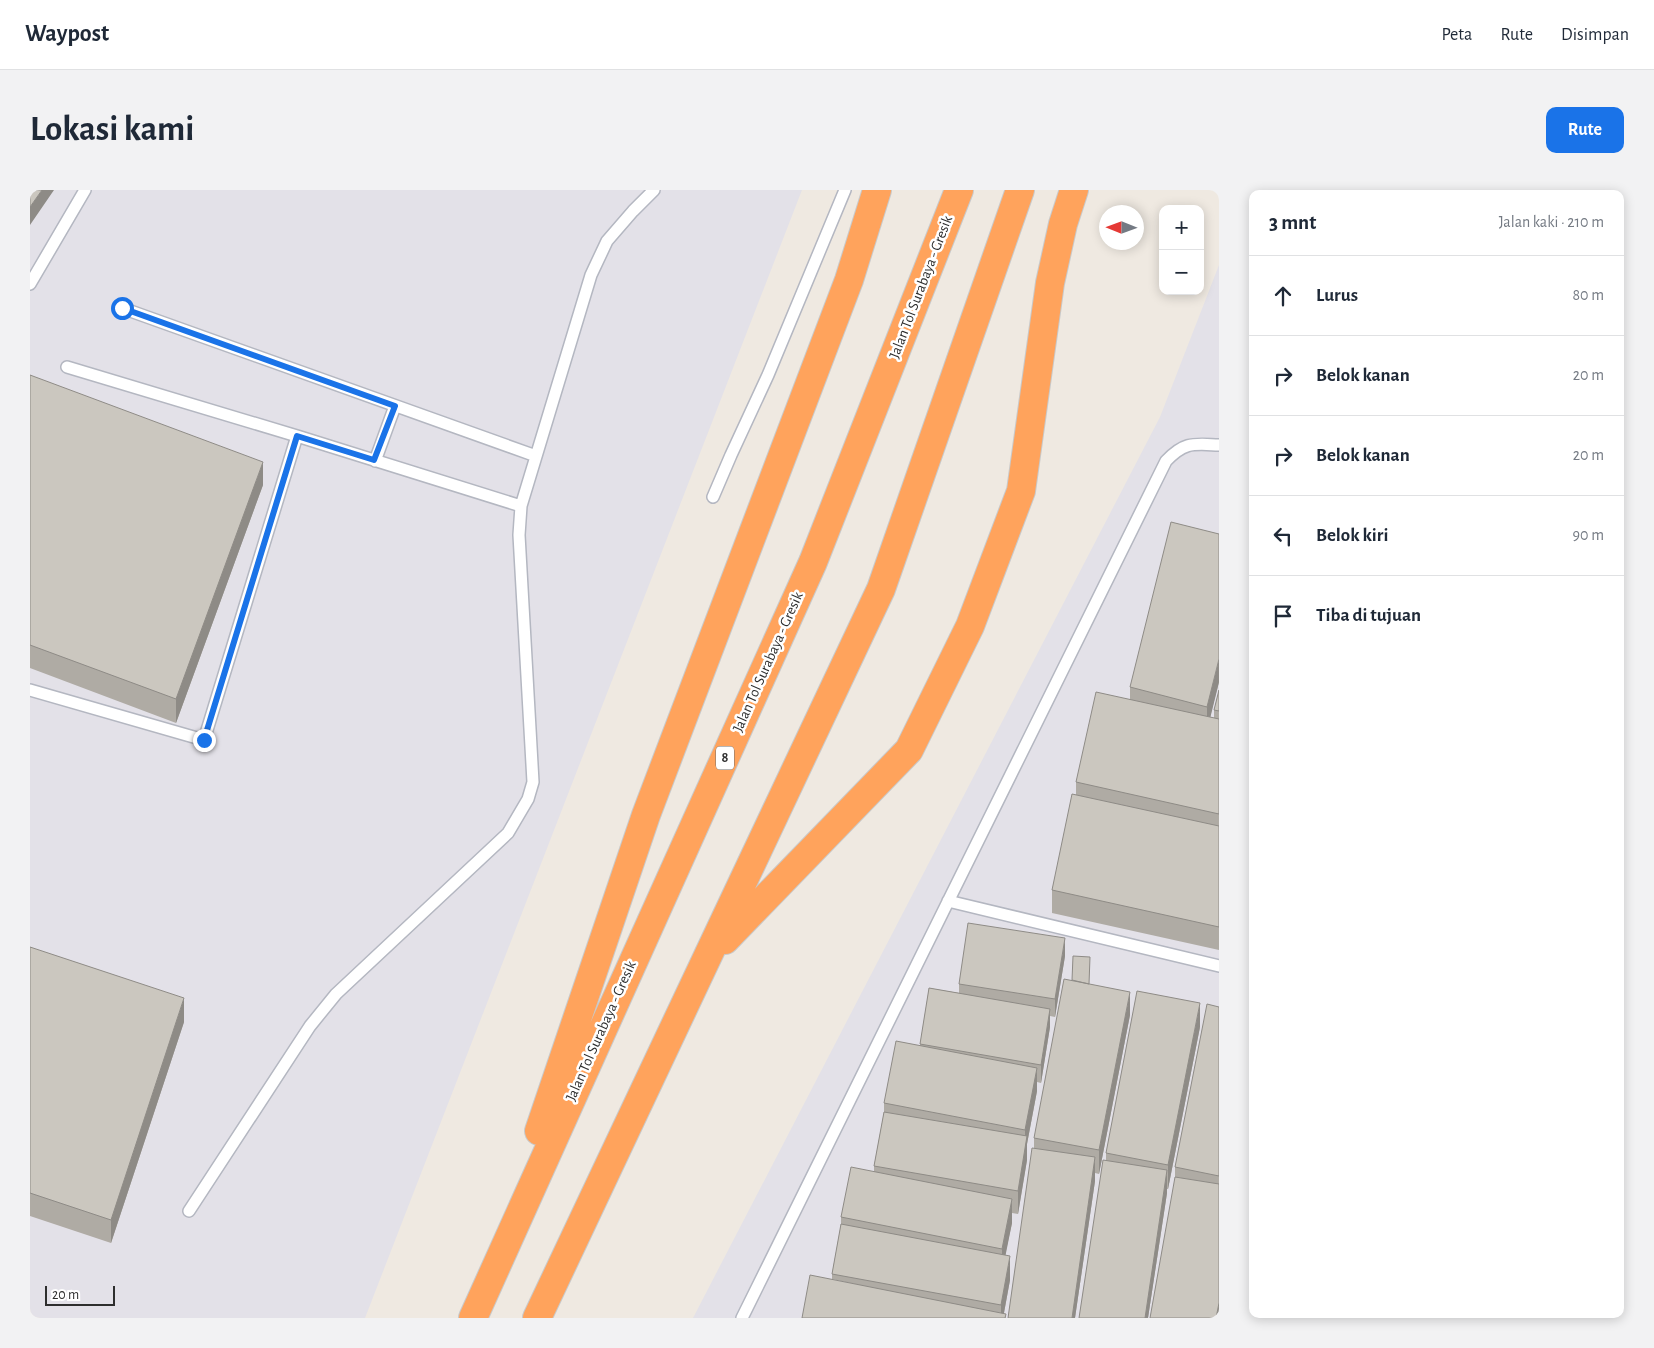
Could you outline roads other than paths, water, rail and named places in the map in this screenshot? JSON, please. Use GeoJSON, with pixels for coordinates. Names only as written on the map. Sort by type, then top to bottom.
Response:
{"type":"FeatureCollection","features":[{"type":"Feature","properties":{"kind":"highway"},"geometry":{"type":"LineString","coordinates":[[486,1286],[646,816],[849,280],[877,190]]}},
{"type":"Feature","properties":{"kind":"highway","name":"Jalan Tol Surabaya - Gresik"},"geometry":{"type":"LineString","coordinates":[[473,1318],[813,562],[959,190]]}},
{"type":"Feature","properties":{"kind":"highway"},"geometry":{"type":"LineString","coordinates":[[537,1318],[881,589],[1020,190]]}},
{"type":"Feature","properties":{"kind":"highway"},"geometry":{"type":"LineString","coordinates":[[709,956],[909,750],[970,626],[1021,491],[1050,283],[1063,224],[1074,190]]}},
{"type":"Feature","properties":{"kind":"lane"},"geometry":{"type":"LineString","coordinates":[[30,284],[85,190]]}},
{"type":"Feature","properties":{"kind":"lane"},"geometry":{"type":"LineString","coordinates":[[189,1211],[310,1026],[336,994],[508,833],[528,799],[533,782],[519,535],[521,506],[591,275],[607,241],[654,190]]}},
{"type":"Feature","properties":{"kind":"lane"},"geometry":{"type":"LineString","coordinates":[[713,497],[768,376],[845,190]]}},
{"type":"Feature","properties":{"kind":"lane"},"geometry":{"type":"LineString","coordinates":[[122,308],[536,456]]}},
{"type":"Feature","properties":{"kind":"lane"},"geometry":{"type":"LineString","coordinates":[[67,367],[521,506]]}},
{"type":"Feature","properties":{"kind":"lane"},"geometry":{"type":"LineString","coordinates":[[374,460],[395,406]]}},
{"type":"Feature","properties":{"kind":"lane"},"geometry":{"type":"LineString","coordinates":[[30,690],[204,740],[297,436]]}},
{"type":"Feature","properties":{"kind":"lane"},"geometry":{"type":"LineString","coordinates":[[742,1318],[1166,461],[1177,450],[1192,444],[1219,445]]}},
{"type":"Feature","properties":{"kind":"lane"},"geometry":{"type":"LineString","coordinates":[[948,901],[1219,966]]}}]}
